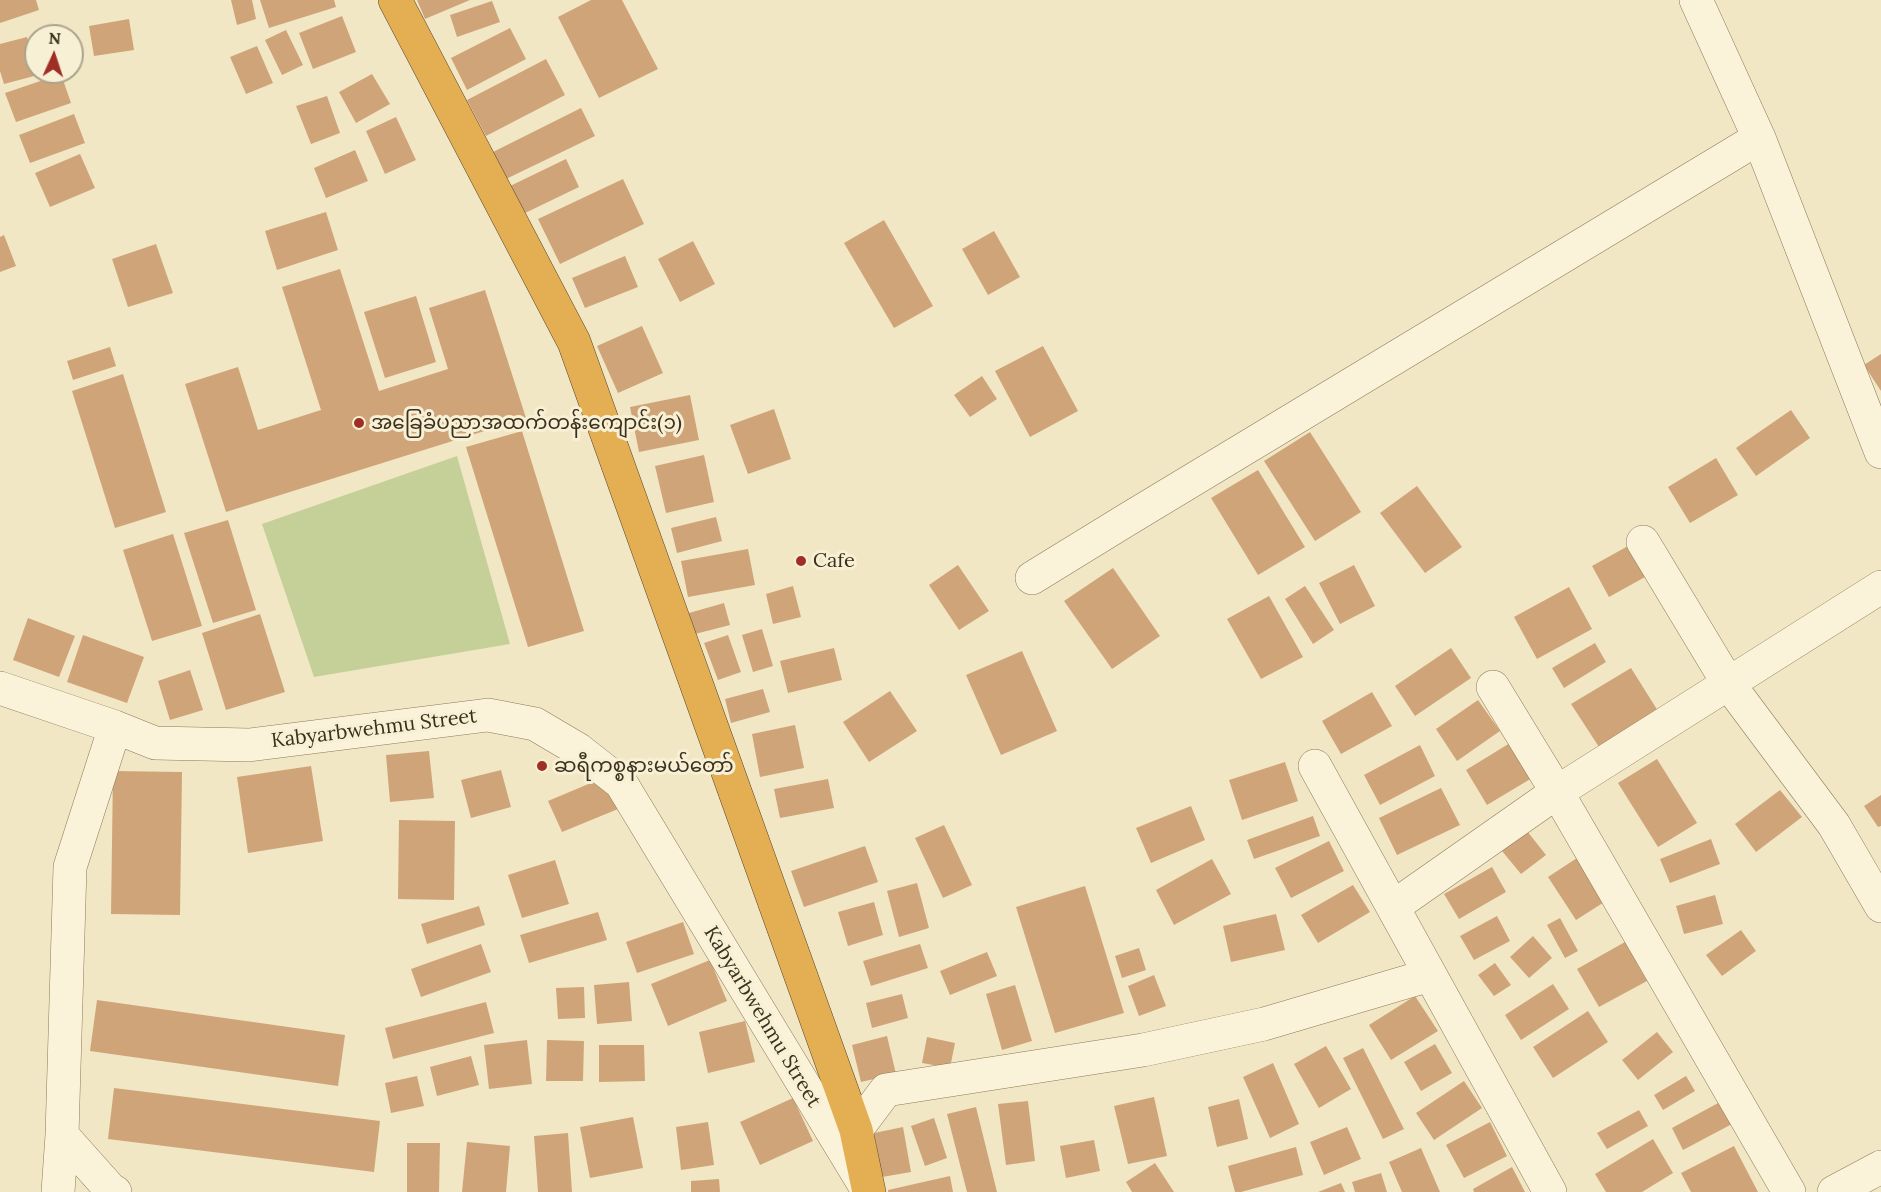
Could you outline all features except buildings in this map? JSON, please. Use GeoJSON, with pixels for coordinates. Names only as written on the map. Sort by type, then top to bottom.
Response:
{"type":"FeatureCollection","features":[{"type":"Feature","properties":{"kind":"highway"},"geometry":{"type":"LineString","coordinates":[[394,0],[574,342],[856,1130],[869,1192]]}},
{"type":"Feature","properties":{"kind":"street"},"geometry":{"type":"LineString","coordinates":[[1696,0],[1759,138],[1881,452]]}},
{"type":"Feature","properties":{"kind":"street"},"geometry":{"type":"LineString","coordinates":[[1032,578],[1759,138]]}},
{"type":"Feature","properties":{"kind":"street"},"geometry":{"type":"LineString","coordinates":[[1643,542],[1728,683],[1834,825],[1881,906]]}},
{"type":"Feature","properties":{"kind":"street"},"geometry":{"type":"LineString","coordinates":[[1393,907],[1557,792],[1881,587]]}},
{"type":"Feature","properties":{"kind":"street"},"geometry":{"type":"LineString","coordinates":[[1493,687],[1557,792],[1789,1192]]}},
{"type":"Feature","properties":{"kind":"street","name":"Kabyarbwehmu Street"},"geometry":{"type":"LineString","coordinates":[[0,688],[155,743],[249,745],[488,715],[534,724],[579,750],[621,783],[869,1192]]}},
{"type":"Feature","properties":{"kind":"street"},"geometry":{"type":"LineString","coordinates":[[58,1192],[62,1135],[70,867],[115,727]]}},
{"type":"Feature","properties":{"kind":"street"},"geometry":{"type":"LineString","coordinates":[[1315,766],[1550,1192]]}},
{"type":"Feature","properties":{"kind":"street"},"geometry":{"type":"LineString","coordinates":[[856,1130],[886,1090],[1143,1050],[1264,1024],[1431,975]]}},
{"type":"Feature","properties":{"kind":"street"},"geometry":{"type":"LineString","coordinates":[[62,1135],[115,1192]]}},
{"type":"Feature","properties":{"kind":"street"},"geometry":{"type":"LineString","coordinates":[[1834,1192],[1881,1167]]}},
{"type":"Feature","properties":{"kind":"green space"},"geometry":{"type":"Polygon","coordinates":[[[457,456],[510,644],[314,677],[262,524],[457,456]]]}},
{"type":"Feature","properties":{"kind":"place","name":"အခြေခံပညာအထက်တန်းကျောင်း(၁)"},"geometry":{"type":"Point","coordinates":[359,423]}},
{"type":"Feature","properties":{"kind":"place","name":"Cafe"},"geometry":{"type":"Point","coordinates":[801,561]}},
{"type":"Feature","properties":{"kind":"place","name":"ဆရီကစ္စနားမယ်တော်"},"geometry":{"type":"Point","coordinates":[542,766]}}]}
